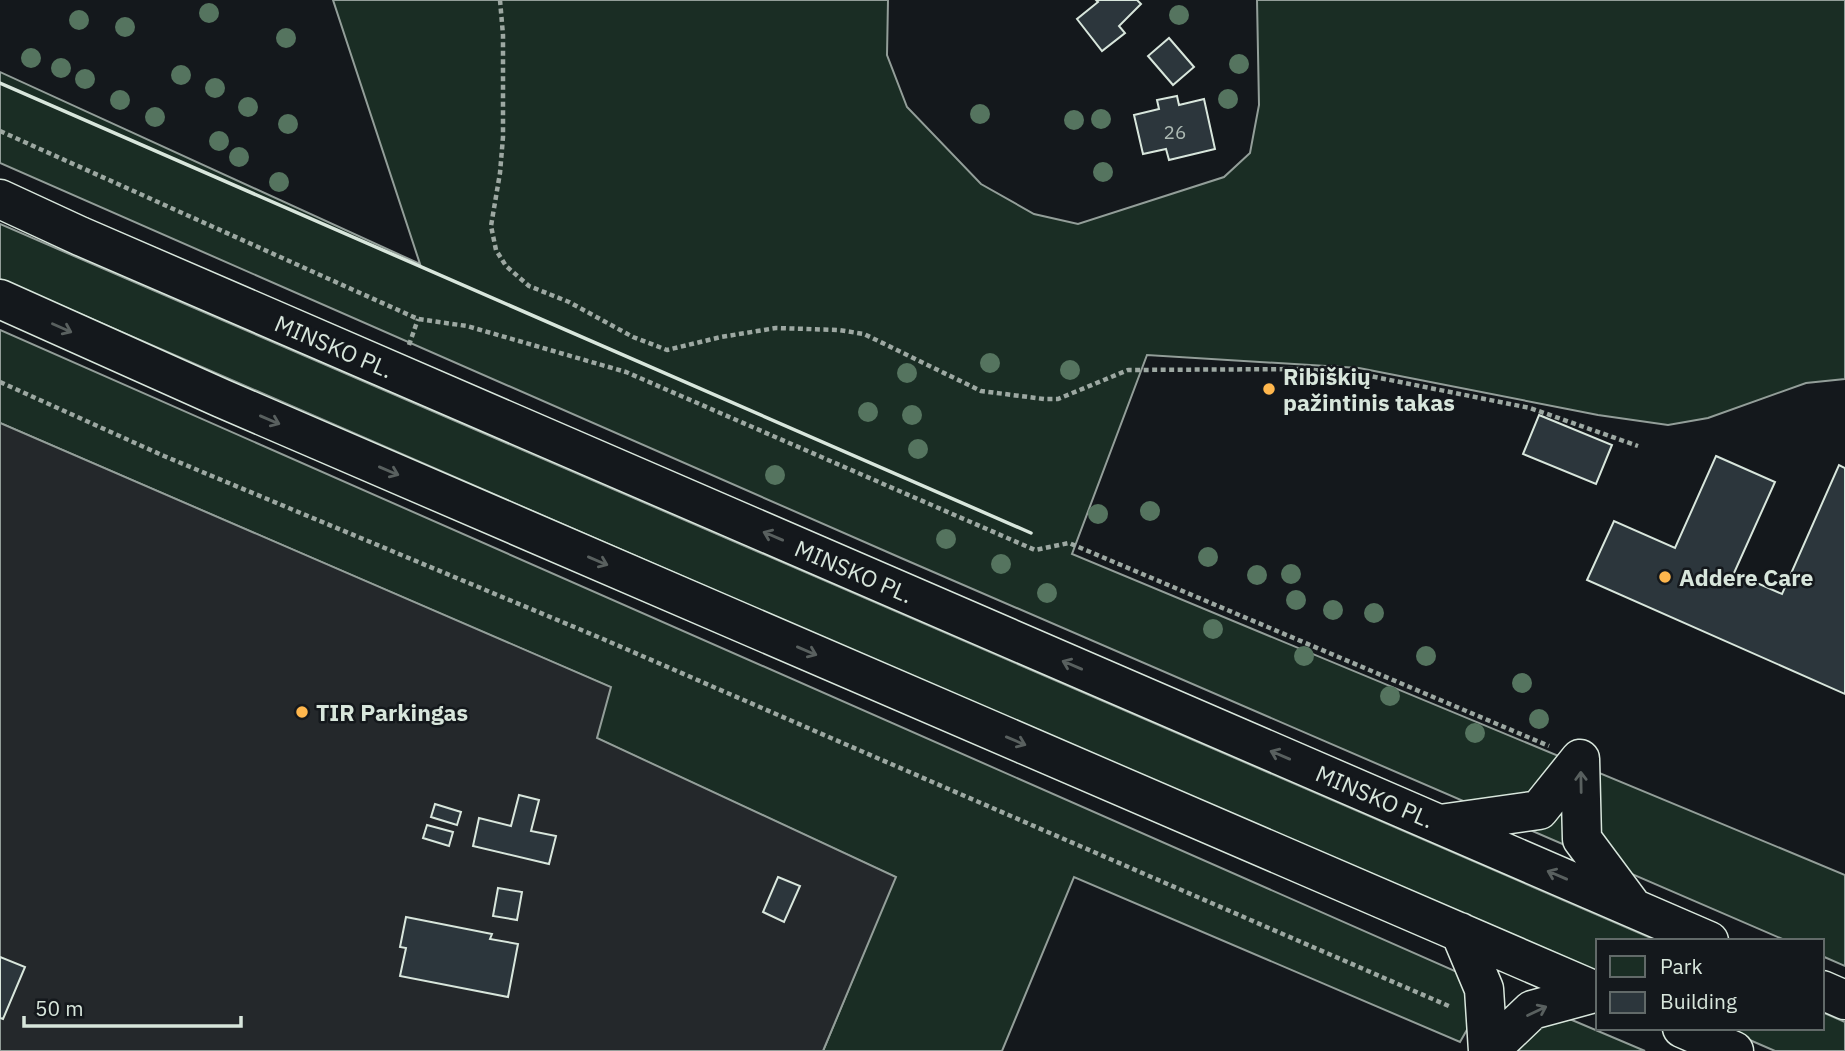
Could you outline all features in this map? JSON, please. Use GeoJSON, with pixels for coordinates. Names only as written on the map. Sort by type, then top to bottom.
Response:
{"type":"FeatureCollection","features":[{"type":"Feature","properties":{"kind":"highway","name":"MINSKO PL."},"geometry":{"type":"LineString","coordinates":[[0,199],[1704,939]]}},
{"type":"Feature","properties":{"kind":"highway"},"geometry":{"type":"LineString","coordinates":[[0,299],[221,398],[1596,991]]}},
{"type":"Feature","properties":{"kind":"highway"},"geometry":{"type":"LineString","coordinates":[[1440,824],[1539,810],[1580,760]]}},
{"type":"Feature","properties":{"kind":"highway"},"geometry":{"type":"LineString","coordinates":[[1580,760],[1581,839],[1632,907]]}},
{"type":"Feature","properties":{"kind":"highway"},"geometry":{"type":"LineString","coordinates":[[1460,932],[1484,989],[1488,1042]]}},
{"type":"Feature","properties":{"kind":"highway"},"geometry":{"type":"LineString","coordinates":[[1824,991],[1845,1000]]}},
{"type":"Feature","properties":{"kind":"highway"},"geometry":{"type":"LineString","coordinates":[[1488,1042],[1532,1010],[1596,993]]}},
{"type":"Feature","properties":{"kind":"highway"},"geometry":{"type":"LineString","coordinates":[[1687,1030],[1734,1051]]}},
{"type":"Feature","properties":{"kind":"path"},"geometry":{"type":"LineString","coordinates":[[500,0],[503,35],[503,137],[491,226],[496,250],[506,266],[529,286],[569,302],[633,337],[667,350],[776,328],[839,330],[864,334],[981,391],[1044,400],[1058,400],[1128,370],[1303,369],[1360,374],[1530,408],[1638,446]]}},
{"type":"Feature","properties":{"kind":"path"},"geometry":{"type":"LineString","coordinates":[[0,131],[418,319],[467,326],[626,372],[1035,550],[1069,543],[1580,760]]}},
{"type":"Feature","properties":{"kind":"path"},"geometry":{"type":"LineString","coordinates":[[0,382],[164,456],[666,666],[1488,1042]]}},
{"type":"Feature","properties":{"kind":"green space"},"geometry":{"type":"Polygon","coordinates":[[[333,0],[888,0],[887,55],[907,107],[981,184],[1034,214],[1078,224],[1224,177],[1250,153],[1259,105],[1257,0],[1845,0],[1845,379],[1806,383],[1708,418],[1668,425],[1598,415],[1359,368],[1147,355],[1072,554],[1845,875],[1845,966],[1824,957],[1824,939],[1782,939],[901,558],[0,163],[0,72],[420,264],[333,0]]]}},
{"type":"Feature","properties":{"kind":"green space"},"geometry":{"type":"Polygon","coordinates":[[[0,224],[1653,939],[1596,939],[1596,974],[0,279],[0,224]]]}},
{"type":"Feature","properties":{"kind":"green space"},"geometry":{"type":"Polygon","coordinates":[[[0,330],[1455,971],[1473,985],[1480,1007],[1460,1042],[1074,877],[1002,1051],[823,1051],[895,877],[596,738],[610,687],[0,423],[0,330]]]}},
{"type":"Feature","properties":{"kind":"green space"},"geometry":{"type":"Polygon","coordinates":[[[1824,1013],[1845,1022],[1845,1051],[1775,1051],[1727,1030],[1824,1030],[1824,1013]]]}},
{"type":"Feature","properties":{"kind":"green space"},"geometry":{"type":"Polygon","coordinates":[[[1555,1017],[1572,1020],[1645,1051],[1502,1051],[1555,1017]]]}},
{"type":"Feature","properties":{"kind":"shaded area","name":"TIR Parkingas"},"geometry":{"type":"Polygon","coordinates":[[[0,423],[611,687],[597,738],[896,877],[823,1051],[0,1051],[0,423]]]}},
{"type":"Feature","properties":{"kind":"building"},"geometry":{"type":"Polygon","coordinates":[[[1096,0],[1137,0],[1141,4],[1119,26],[1125,33],[1102,51],[1077,19],[1098,2],[1096,0]]]}},
{"type":"Feature","properties":{"kind":"building"},"geometry":{"type":"Polygon","coordinates":[[[1169,38],[1194,67],[1173,85],[1148,56],[1169,38]]]}},
{"type":"Feature","properties":{"kind":"building"},"geometry":{"type":"Polygon","coordinates":[[[1177,96],[1179,105],[1204,99],[1215,149],[1169,160],[1166,149],[1143,154],[1134,115],[1159,109],[1157,100],[1177,96]]]}},
{"type":"Feature","properties":{"kind":"building"},"geometry":{"type":"Polygon","coordinates":[[[1539,415],[1612,445],[1596,484],[1523,454],[1539,415]]]}},
{"type":"Feature","properties":{"kind":"building","name":"Addere Care"},"geometry":{"type":"Polygon","coordinates":[[[1716,456],[1775,482],[1734,573],[1782,594],[1839,465],[1845,468],[1845,694],[1587,580],[1614,521],[1675,548],[1716,456]]]}},
{"type":"Feature","properties":{"kind":"building"},"geometry":{"type":"Polygon","coordinates":[[[519,795],[539,800],[531,831],[556,836],[549,864],[473,846],[479,818],[511,826],[519,795]]]}},
{"type":"Feature","properties":{"kind":"building"},"geometry":{"type":"Polygon","coordinates":[[[435,804],[461,812],[457,825],[431,817],[435,804]]]}},
{"type":"Feature","properties":{"kind":"building"},"geometry":{"type":"Polygon","coordinates":[[[427,825],[453,832],[449,846],[423,838],[427,825]]]}},
{"type":"Feature","properties":{"kind":"building"},"geometry":{"type":"Polygon","coordinates":[[[778,877],[800,886],[784,922],[763,912],[778,877]]]}},
{"type":"Feature","properties":{"kind":"building"},"geometry":{"type":"Polygon","coordinates":[[[498,888],[522,892],[517,920],[493,916],[498,888]]]}},
{"type":"Feature","properties":{"kind":"building"},"geometry":{"type":"Polygon","coordinates":[[[406,917],[492,934],[490,939],[518,944],[508,997],[400,976],[406,948],[400,947],[406,917]]]}},
{"type":"Feature","properties":{"kind":"building"},"geometry":{"type":"Polygon","coordinates":[[[0,957],[25,967],[3,1019],[0,1018],[0,957]]]}},
{"type":"Feature","properties":{"kind":"wall"},"geometry":{"type":"LineString","coordinates":[[0,83],[1031,533]]}},
{"type":"Feature","properties":{"kind":"place","name":"Ribiškių pažintinis takas"},"geometry":{"type":"Point","coordinates":[1269,389]}},
{"type":"Feature","properties":{"kind":"place","name":"Addere Care"},"geometry":{"type":"Point","coordinates":[1665,577]}},
{"type":"Feature","properties":{"kind":"place","name":"TIR Parkingas"},"geometry":{"type":"Point","coordinates":[302,712]}}]}
